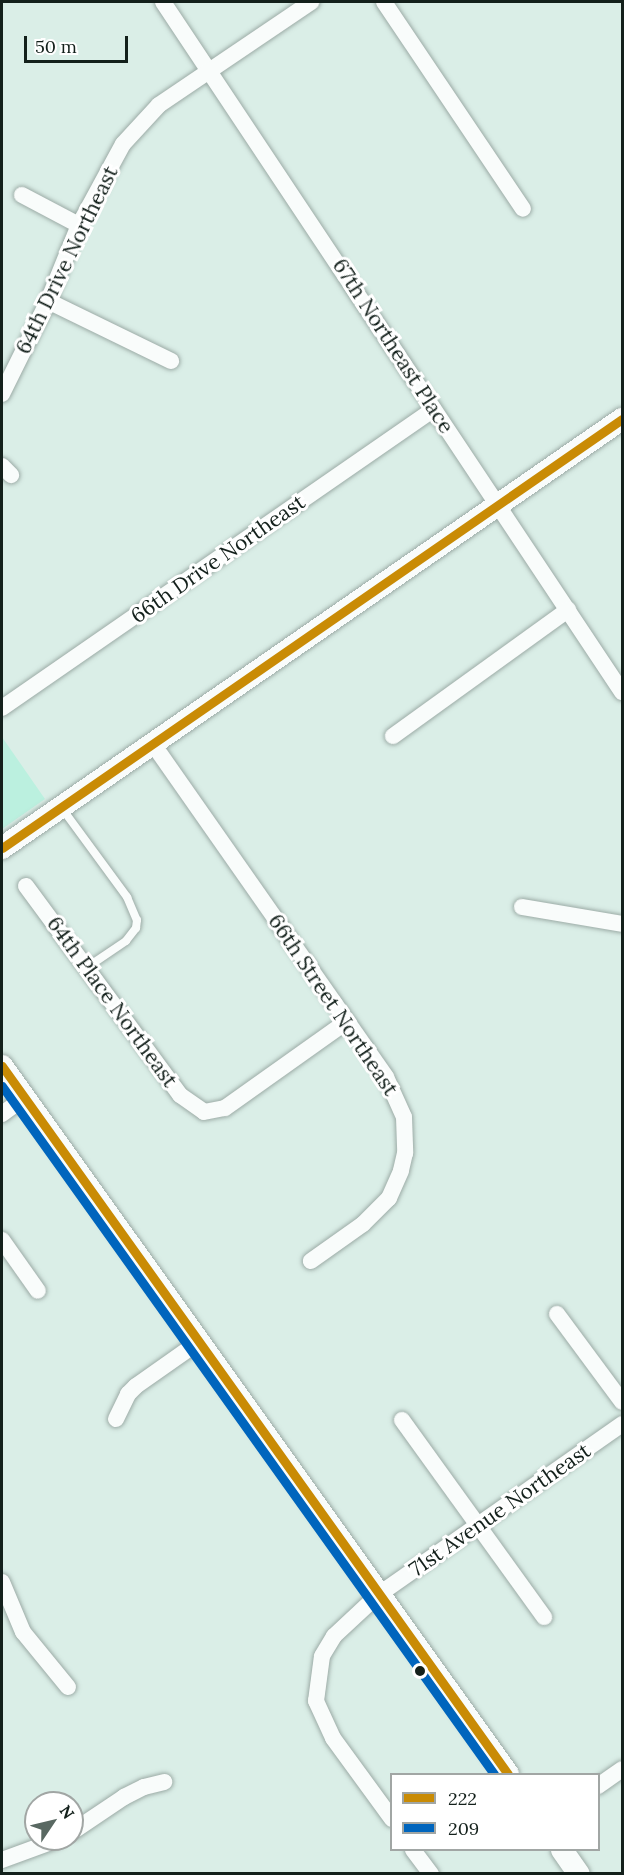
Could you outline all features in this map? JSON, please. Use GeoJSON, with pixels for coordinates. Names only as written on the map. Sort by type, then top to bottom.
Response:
{"type":"FeatureCollection","features":[{"type":"Feature","properties":{"kind":"main road"},"geometry":{"type":"LineString","coordinates":[[2,848],[622,419]]}},
{"type":"Feature","properties":{"kind":"main road"},"geometry":{"type":"LineString","coordinates":[[2,1066],[507,1773]]}},
{"type":"Feature","properties":{"kind":"main road"},"geometry":{"type":"LineString","coordinates":[[563,1851],[579,1874]]}},
{"type":"Feature","properties":{"kind":"street","name":"67th Northeast Place"},"geometry":{"type":"LineString","coordinates":[[163,2],[622,692]]}},
{"type":"Feature","properties":{"kind":"street","name":"64th Drive Northeast"},"geometry":{"type":"LineString","coordinates":[[2,394],[48,301],[79,225],[123,144],[138,125],[159,105],[311,2]]}},
{"type":"Feature","properties":{"kind":"street"},"geometry":{"type":"LineString","coordinates":[[384,2],[523,209]]}},
{"type":"Feature","properties":{"kind":"street"},"geometry":{"type":"LineString","coordinates":[[22,195],[79,225]]}},
{"type":"Feature","properties":{"kind":"street"},"geometry":{"type":"LineString","coordinates":[[48,301],[171,361]]}},
{"type":"Feature","properties":{"kind":"street","name":"66th Drive Northeast"},"geometry":{"type":"LineString","coordinates":[[2,708],[434,409]]}},
{"type":"Feature","properties":{"kind":"street"},"geometry":{"type":"LineString","coordinates":[[393,736],[568,610]]}},
{"type":"Feature","properties":{"kind":"street","name":"66th Street Northeast"},"geometry":{"type":"LineString","coordinates":[[153,744],[346,1022],[397,1098],[404,1117],[405,1153],[395,1185],[381,1209],[311,1261]]}},
{"type":"Feature","properties":{"kind":"street","name":"64th Place Northeast"},"geometry":{"type":"LineString","coordinates":[[26,886],[180,1095],[204,1112],[225,1107],[346,1022]]}},
{"type":"Feature","properties":{"kind":"street"},"geometry":{"type":"LineString","coordinates":[[522,907],[622,924]]}},
{"type":"Feature","properties":{"kind":"street"},"geometry":{"type":"LineString","coordinates":[[2,1114],[24,1098]]}},
{"type":"Feature","properties":{"kind":"street"},"geometry":{"type":"LineString","coordinates":[[2,1240],[38,1291]]}},
{"type":"Feature","properties":{"kind":"street"},"geometry":{"type":"LineString","coordinates":[[557,1314],[622,1402]]}},
{"type":"Feature","properties":{"kind":"street"},"geometry":{"type":"LineString","coordinates":[[116,1419],[128,1394],[136,1386],[200,1341]]}},
{"type":"Feature","properties":{"kind":"street"},"geometry":{"type":"LineString","coordinates":[[402,1420],[543,1617]]}},
{"type":"Feature","properties":{"kind":"street","name":"71st Avenue Northeast"},"geometry":{"type":"LineString","coordinates":[[390,1816],[333,1738],[316,1701],[322,1656],[333,1636],[378,1595],[622,1424]]}},
{"type":"Feature","properties":{"kind":"street"},"geometry":{"type":"LineString","coordinates":[[2,1582],[22,1632],[68,1687]]}},
{"type":"Feature","properties":{"kind":"street"},"geometry":{"type":"LineString","coordinates":[[600,1785],[622,1769]]}},
{"type":"Feature","properties":{"kind":"street"},"geometry":{"type":"LineString","coordinates":[[84,1824],[124,1797],[164,1782]]}},
{"type":"Feature","properties":{"kind":"street"},"geometry":{"type":"LineString","coordinates":[[2,1860],[26,1851]]}},
{"type":"Feature","properties":{"kind":"street"},"geometry":{"type":"LineString","coordinates":[[414,1851],[431,1874]]}},
{"type":"Feature","properties":{"kind":"lane"},"geometry":{"type":"LineString","coordinates":[[61,807],[127,897],[138,920],[136,928],[126,941],[86,968]]}},
{"type":"Feature","properties":{"kind":"green space"},"geometry":{"type":"Polygon","coordinates":[[[2,737],[45,799],[2,829],[2,737]]]}},
{"type":"Feature","properties":{"kind":"transit line","name":"222"},"geometry":{"type":"LineString","coordinates":[[2,848],[622,419]]}},
{"type":"Feature","properties":{"kind":"transit line","name":"222"},"geometry":{"type":"LineString","coordinates":[[2,1066],[507,1773]]}},
{"type":"Feature","properties":{"kind":"transit line","name":"209"},"geometry":{"type":"LineString","coordinates":[[2,1086],[493,1773]]}}]}
